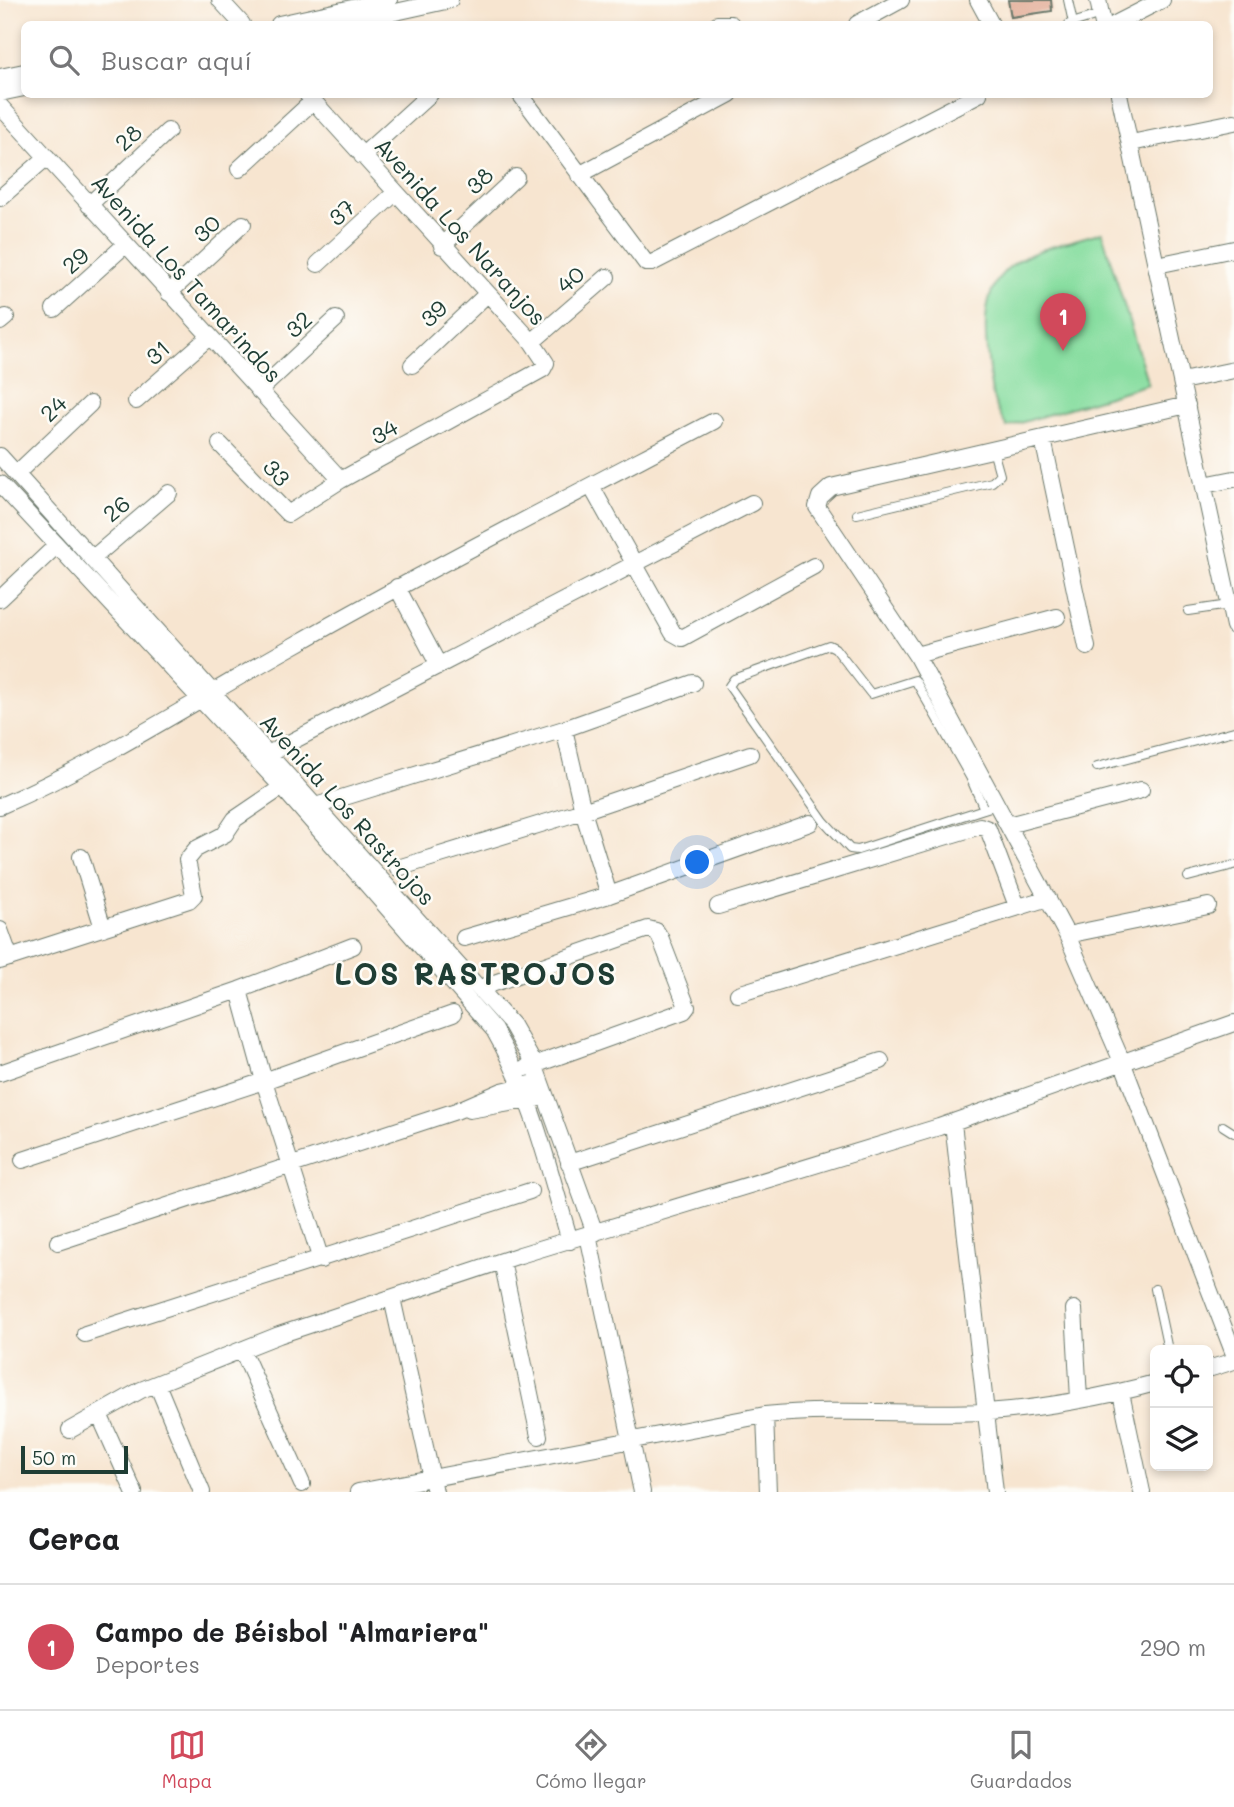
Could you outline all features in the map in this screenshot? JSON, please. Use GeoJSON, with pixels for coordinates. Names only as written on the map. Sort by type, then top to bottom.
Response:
{"type":"FeatureCollection","features":[{"type":"Feature","properties":{"kind":"street"},"geometry":{"type":"LineString","coordinates":[[220,0],[239,21]]}},
{"type":"Feature","properties":{"kind":"street"},"geometry":{"type":"LineString","coordinates":[[295,21],[383,4],[450,0]]}},
{"type":"Feature","properties":{"kind":"street"},"geometry":{"type":"LineString","coordinates":[[862,21],[901,0]]}},
{"type":"Feature","properties":{"kind":"street"},"geometry":{"type":"LineString","coordinates":[[978,0],[989,21]]}},
{"type":"Feature","properties":{"kind":"street"},"geometry":{"type":"LineString","coordinates":[[1121,21],[1162,0]]}},
{"type":"Feature","properties":{"kind":"street"},"geometry":{"type":"LineString","coordinates":[[347,21],[383,4]]}},
{"type":"Feature","properties":{"kind":"street"},"geometry":{"type":"LineString","coordinates":[[0,77],[21,73]]}},
{"type":"Feature","properties":{"kind":"street"},"geometry":{"type":"LineString","coordinates":[[0,93],[21,89]]}},
{"type":"Feature","properties":{"kind":"street"},"geometry":{"type":"LineString","coordinates":[[239,169],[310,98]]}},
{"type":"Feature","properties":{"kind":"street","name":"Avenida Los Naranjos"},"geometry":{"type":"LineString","coordinates":[[310,98],[486,295],[532,342],[546,363],[543,369]]}},
{"type":"Feature","properties":{"kind":"street"},"geometry":{"type":"LineString","coordinates":[[362,156],[426,98]]}},
{"type":"Feature","properties":{"kind":"street"},"geometry":{"type":"LineString","coordinates":[[523,98],[641,259],[652,263],[971,98]]}},
{"type":"Feature","properties":{"kind":"street"},"geometry":{"type":"LineString","coordinates":[[579,175],[723,98]]}},
{"type":"Feature","properties":{"kind":"street"},"geometry":{"type":"LineString","coordinates":[[1120,98],[1234,624]]}},
{"type":"Feature","properties":{"kind":"street","name":"Avenida Los Tamarindos"},"geometry":{"type":"LineString","coordinates":[[0,106],[341,480]]}},
{"type":"Feature","properties":{"kind":"street"},"geometry":{"type":"LineString","coordinates":[[1130,143],[1234,122]]}},
{"type":"Feature","properties":{"kind":"street","name":"28"},"geometry":{"type":"LineString","coordinates":[[89,205],[168,131]]}},
{"type":"Feature","properties":{"kind":"street"},"geometry":{"type":"LineString","coordinates":[[0,198],[47,157]]}},
{"type":"Feature","properties":{"kind":"street","name":"38"},"geometry":{"type":"LineString","coordinates":[[442,246],[516,177]]}},
{"type":"Feature","properties":{"kind":"street","name":"37"},"geometry":{"type":"LineString","coordinates":[[318,264],[395,193]]}},
{"type":"Feature","properties":{"kind":"street","name":"30"},"geometry":{"type":"LineString","coordinates":[[169,293],[243,224]]}},
{"type":"Feature","properties":{"kind":"street","name":"29"},"geometry":{"type":"LineString","coordinates":[[54,309],[125,245]]}},
{"type":"Feature","properties":{"kind":"street"},"geometry":{"type":"LineString","coordinates":[[1157,265],[1234,249]]}},
{"type":"Feature","properties":{"kind":"street","name":"40"},"geometry":{"type":"LineString","coordinates":[[532,342],[607,277]]}},
{"type":"Feature","properties":{"kind":"street","name":"39"},"geometry":{"type":"LineString","coordinates":[[412,365],[486,295]]}},
{"type":"Feature","properties":{"kind":"street","name":"32"},"geometry":{"type":"LineString","coordinates":[[259,391],[337,319]]}},
{"type":"Feature","properties":{"kind":"street","name":"31"},"geometry":{"type":"LineString","coordinates":[[136,401],[209,337]]}},
{"type":"Feature","properties":{"kind":"street","name":"34"},"geometry":{"type":"LineString","coordinates":[[341,480],[543,369]]}},
{"type":"Feature","properties":{"kind":"street"},"geometry":{"type":"LineString","coordinates":[[1182,381],[1234,370]]}},
{"type":"Feature","properties":{"kind":"street","name":"24"},"geometry":{"type":"LineString","coordinates":[[16,474],[90,404]]}},
{"type":"Feature","properties":{"kind":"street"},"geometry":{"type":"LineString","coordinates":[[1187,405],[831,488],[818,502],[817,507],[915,655],[991,807],[1008,825],[1067,934],[1123,1064],[1234,1354]]}},
{"type":"Feature","properties":{"kind":"street"},"geometry":{"type":"LineString","coordinates":[[0,806],[35,791],[397,587],[713,421]]}},
{"type":"Feature","properties":{"kind":"street"},"geometry":{"type":"LineString","coordinates":[[1043,439],[1087,647]]}},
{"type":"Feature","properties":{"kind":"street","name":"33"},"geometry":{"type":"LineString","coordinates":[[220,444],[288,514],[341,480]]}},
{"type":"Feature","properties":{"kind":"street","name":"Avenida Los Rastrojos"},"geometry":{"type":"LineString","coordinates":[[0,456],[93,558],[207,696]]}},
{"type":"Feature","properties":{"kind":"street"},"geometry":{"type":"LineString","coordinates":[[1204,485],[1234,479]]}},
{"type":"Feature","properties":{"kind":"street","name":"Avenida Los Rastrojos"},"geometry":{"type":"LineString","coordinates":[[0,484],[56,546],[207,696],[288,784],[494,1030],[531,1087],[569,1163],[592,1234],[629,1439],[642,1492]]}},
{"type":"Feature","properties":{"kind":"street"},"geometry":{"type":"LineString","coordinates":[[590,486],[632,565],[673,633],[682,638],[814,566]]}},
{"type":"Feature","properties":{"kind":"street","name":"26"},"geometry":{"type":"LineString","coordinates":[[93,558],[169,493]]}},
{"type":"Feature","properties":{"kind":"street"},"geometry":{"type":"LineString","coordinates":[[263,757],[752,503]]}},
{"type":"Feature","properties":{"kind":"street"},"geometry":{"type":"LineString","coordinates":[[0,599],[56,546]]}},
{"type":"Feature","properties":{"kind":"street"},"geometry":{"type":"LineString","coordinates":[[397,587],[439,666]]}},
{"type":"Feature","properties":{"kind":"street"},"geometry":{"type":"LineString","coordinates":[[915,655],[1058,617]]}},
{"type":"Feature","properties":{"kind":"street"},"geometry":{"type":"LineString","coordinates":[[309,808],[564,729],[693,683]]}},
{"type":"Feature","properties":{"kind":"street"},"geometry":{"type":"LineString","coordinates":[[564,729],[583,811],[609,895]]}},
{"type":"Feature","properties":{"kind":"street"},"geometry":{"type":"LineString","coordinates":[[398,868],[583,811],[750,754]]}},
{"type":"Feature","properties":{"kind":"street"},"geometry":{"type":"LineString","coordinates":[[0,930],[5,960],[189,900],[194,895],[187,860],[191,854],[225,834],[235,819],[288,784]]}},
{"type":"Feature","properties":{"kind":"street"},"geometry":{"type":"LineString","coordinates":[[1008,825],[1141,790]]}},
{"type":"Feature","properties":{"kind":"street","name":"Avenida Los Rastrojos"},"geometry":{"type":"LineString","coordinates":[[309,808],[513,1025],[534,1064]]}},
{"type":"Feature","properties":{"kind":"street"},"geometry":{"type":"LineString","coordinates":[[464,939],[609,895],[810,823]]}},
{"type":"Feature","properties":{"kind":"street"},"geometry":{"type":"LineString","coordinates":[[718,906],[980,826],[988,829],[1017,906]]}},
{"type":"Feature","properties":{"kind":"street"},"geometry":{"type":"LineString","coordinates":[[80,856],[103,928]]}},
{"type":"Feature","properties":{"kind":"street"},"geometry":{"type":"LineString","coordinates":[[738,994],[1048,898]]}},
{"type":"Feature","properties":{"kind":"street"},"geometry":{"type":"LineString","coordinates":[[1067,934],[1208,906]]}},
{"type":"Feature","properties":{"kind":"street"},"geometry":{"type":"LineString","coordinates":[[58,1242],[456,1111],[502,1091],[531,1087],[534,1064],[684,1011],[687,1007],[656,931],[648,929],[480,988]]}},
{"type":"Feature","properties":{"kind":"street"},"geometry":{"type":"LineString","coordinates":[[0,1073],[239,990],[353,946]]}},
{"type":"Feature","properties":{"kind":"street"},"geometry":{"type":"LineString","coordinates":[[239,990],[264,1081],[321,1260]]}},
{"type":"Feature","properties":{"kind":"street"},"geometry":{"type":"LineString","coordinates":[[23,1160],[264,1081],[453,1014]]}},
{"type":"Feature","properties":{"kind":"street"},"geometry":{"type":"LineString","coordinates":[[70,1430],[157,1384],[339,1315],[502,1261],[953,1123],[1234,1023]]}},
{"type":"Feature","properties":{"kind":"street"},"geometry":{"type":"LineString","coordinates":[[569,1163],[881,1061]]}},
{"type":"Feature","properties":{"kind":"street","name":"Avenida Los Rastrojos"},"geometry":{"type":"LineString","coordinates":[[531,1087],[570,1241]]}},
{"type":"Feature","properties":{"kind":"street"},"geometry":{"type":"LineString","coordinates":[[953,1123],[995,1492]]}},
{"type":"Feature","properties":{"kind":"street"},"geometry":{"type":"LineString","coordinates":[[85,1334],[530,1191]]}},
{"type":"Feature","properties":{"kind":"street"},"geometry":{"type":"LineString","coordinates":[[502,1261],[539,1436]]}},
{"type":"Feature","properties":{"kind":"street"},"geometry":{"type":"LineString","coordinates":[[392,1298],[433,1484]]}},
{"type":"Feature","properties":{"kind":"street"},"geometry":{"type":"LineString","coordinates":[[1074,1309],[1079,1399]]}},
{"type":"Feature","properties":{"kind":"street"},"geometry":{"type":"LineString","coordinates":[[242,1350],[302,1484]]}},
{"type":"Feature","properties":{"kind":"street"},"geometry":{"type":"LineString","coordinates":[[1213,1367],[1234,1361]]}},
{"type":"Feature","properties":{"kind":"street"},"geometry":{"type":"LineString","coordinates":[[157,1384],[202,1492]]}},
{"type":"Feature","properties":{"kind":"street"},"geometry":{"type":"LineString","coordinates":[[359,1492],[433,1484],[629,1439],[765,1415],[801,1412],[988,1412],[1121,1393],[1150,1384]]}},
{"type":"Feature","properties":{"kind":"street"},"geometry":{"type":"LineString","coordinates":[[1121,1393],[1142,1492]]}},
{"type":"Feature","properties":{"kind":"street"},"geometry":{"type":"LineString","coordinates":[[99,1414],[134,1492]]}},
{"type":"Feature","properties":{"kind":"street"},"geometry":{"type":"LineString","coordinates":[[765,1415],[768,1492]]}},
{"type":"Feature","properties":{"kind":"lane"},"geometry":{"type":"LineString","coordinates":[[1068,0],[1071,21]]}},
{"type":"Feature","properties":{"kind":"lane"},"geometry":{"type":"LineString","coordinates":[[1079,21],[1101,13]]}},
{"type":"Feature","properties":{"kind":"lane"},"geometry":{"type":"LineString","coordinates":[[857,514],[992,482],[1000,475],[993,450]]}},
{"type":"Feature","properties":{"kind":"lane"},"geometry":{"type":"LineString","coordinates":[[1188,611],[1229,605]]}},
{"type":"Feature","properties":{"kind":"lane"},"geometry":{"type":"LineString","coordinates":[[829,645],[835,648],[871,694],[915,680],[970,777],[991,807],[858,850],[850,849],[817,811],[729,686],[734,679],[829,645]]}},
{"type":"Feature","properties":{"kind":"lane"},"geometry":{"type":"LineString","coordinates":[[1097,766],[1234,731]]}},
{"type":"Feature","properties":{"kind":"lane"},"geometry":{"type":"LineString","coordinates":[[1188,877],[1234,865]]}},
{"type":"Feature","properties":{"kind":"lane"},"geometry":{"type":"LineString","coordinates":[[1223,1126],[1234,1133]]}},
{"type":"Feature","properties":{"kind":"lane"},"geometry":{"type":"LineString","coordinates":[[1155,1289],[1167,1345]]}},
{"type":"Feature","properties":{"kind":"green space"},"geometry":{"type":"Polygon","coordinates":[[[1102,232],[1148,384],[1007,427],[997,408],[990,383],[986,320],[990,296],[999,278],[1030,255],[1102,232]]]}},
{"type":"Feature","properties":{"kind":"building"},"geometry":{"type":"Polygon","coordinates":[[[1008,0],[1051,0],[1052,11],[1011,17],[1008,0]]]}},
{"type":"Feature","properties":{"kind":"place","name":"Campo de Béisbol \"Almariera\""},"geometry":{"type":"Point","coordinates":[1063,351]}},
{"type":"Feature","properties":{"kind":"district","name":"LOS RASTROJOS"},"geometry":{"type":"Point","coordinates":[476,973]}}]}
